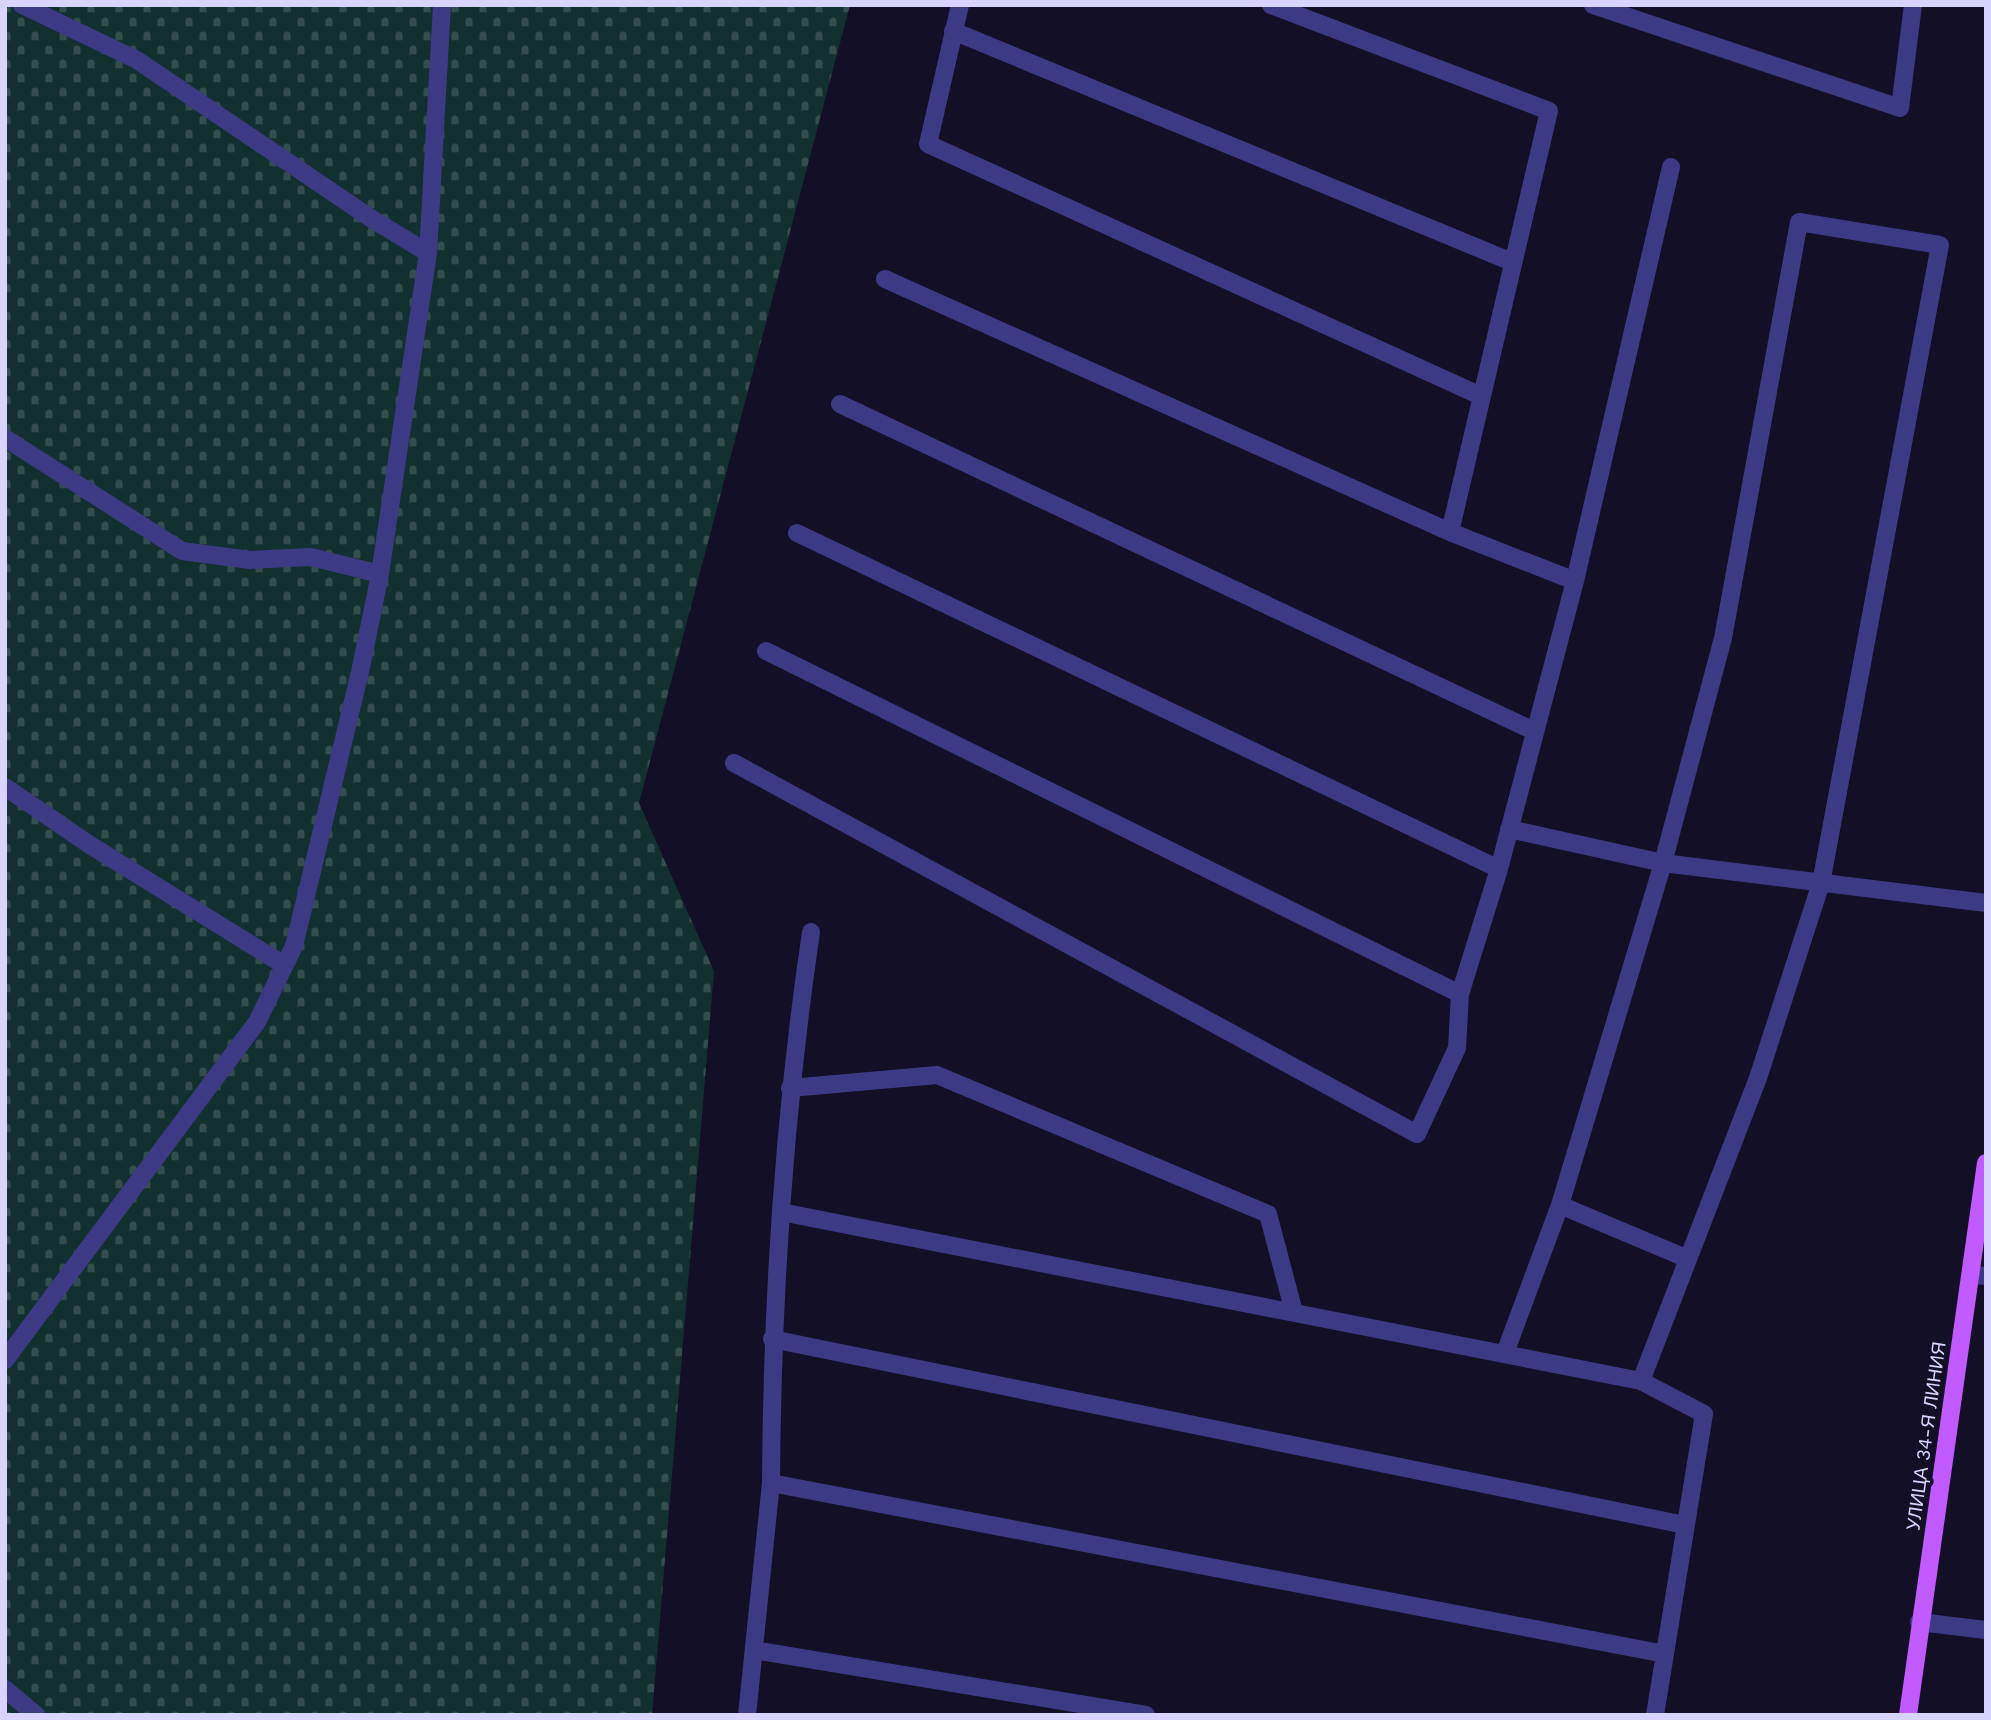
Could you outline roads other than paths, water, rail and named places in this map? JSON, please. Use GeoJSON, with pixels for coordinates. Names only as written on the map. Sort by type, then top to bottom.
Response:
{"type":"FeatureCollection","features":[{"type":"Feature","properties":{"kind":"main road","name":"УЛИЦА 34-Я ЛИНИЯ"},"geometry":{"type":"LineString","coordinates":[[1908,1715],[1919,1622],[1978,1276],[1986,1163]]}},
{"type":"Feature","properties":{"kind":"street"},"geometry":{"type":"LineString","coordinates":[[22,5],[136,60],[372,219],[428,253]]}},
{"type":"Feature","properties":{"kind":"street"},"geometry":{"type":"LineString","coordinates":[[5,1360],[257,1022],[294,946],[357,685],[380,574],[428,253],[442,5]]}},
{"type":"Feature","properties":{"kind":"street"},"geometry":{"type":"LineString","coordinates":[[960,5],[928,144],[1481,397]]}},
{"type":"Feature","properties":{"kind":"street"},"geometry":{"type":"LineString","coordinates":[[1271,5],[1549,111],[1450,532]]}},
{"type":"Feature","properties":{"kind":"street"},"geometry":{"type":"LineString","coordinates":[[1593,5],[1900,108],[1913,5]]}},
{"type":"Feature","properties":{"kind":"street"},"geometry":{"type":"LineString","coordinates":[[953,31],[1512,262]]}},
{"type":"Feature","properties":{"kind":"street"},"geometry":{"type":"LineString","coordinates":[[734,763],[1416,1134],[1457,1048],[1460,994],[1499,869],[1575,581],[1671,167]]}},
{"type":"Feature","properties":{"kind":"street"},"geometry":{"type":"LineString","coordinates":[[1505,1353],[1560,1205],[1663,863],[1723,638],[1799,222],[1940,245],[1821,883],[1759,1079],[1641,1381]]}},
{"type":"Feature","properties":{"kind":"street"},"geometry":{"type":"LineString","coordinates":[[885,279],[1450,532],[1575,581]]}},
{"type":"Feature","properties":{"kind":"street"},"geometry":{"type":"LineString","coordinates":[[840,404],[1534,731]]}},
{"type":"Feature","properties":{"kind":"street"},"geometry":{"type":"LineString","coordinates":[[5,438],[182,551],[250,560],[311,557],[380,574]]}},
{"type":"Feature","properties":{"kind":"street"},"geometry":{"type":"LineString","coordinates":[[797,533],[1499,869]]}},
{"type":"Feature","properties":{"kind":"street"},"geometry":{"type":"LineString","coordinates":[[766,651],[1460,994]]}},
{"type":"Feature","properties":{"kind":"street"},"geometry":{"type":"LineString","coordinates":[[5,787],[90,845],[284,965]]}},
{"type":"Feature","properties":{"kind":"street"},"geometry":{"type":"LineString","coordinates":[[1509,829],[1663,863],[1986,903]]}},
{"type":"Feature","properties":{"kind":"street"},"geometry":{"type":"LineString","coordinates":[[747,1715],[771,1483],[772,1339],[790,1088],[811,932]]}},
{"type":"Feature","properties":{"kind":"street"},"geometry":{"type":"LineString","coordinates":[[790,1088],[937,1075],[1268,1214],[1294,1312]]}},
{"type":"Feature","properties":{"kind":"street"},"geometry":{"type":"LineString","coordinates":[[1560,1205],[1688,1259]]}},
{"type":"Feature","properties":{"kind":"street"},"geometry":{"type":"LineString","coordinates":[[781,1212],[1641,1381],[1704,1414],[1655,1715]]}},
{"type":"Feature","properties":{"kind":"street"},"geometry":{"type":"LineString","coordinates":[[772,1339],[1685,1525]]}},
{"type":"Feature","properties":{"kind":"street"},"geometry":{"type":"LineString","coordinates":[[771,1483],[1665,1654]]}},
{"type":"Feature","properties":{"kind":"street"},"geometry":{"type":"LineString","coordinates":[[1919,1622],[1986,1630]]}},
{"type":"Feature","properties":{"kind":"street"},"geometry":{"type":"LineString","coordinates":[[754,1650],[1146,1715]]}},
{"type":"Feature","properties":{"kind":"street"},"geometry":{"type":"LineString","coordinates":[[5,1689],[36,1715]]}}]}
